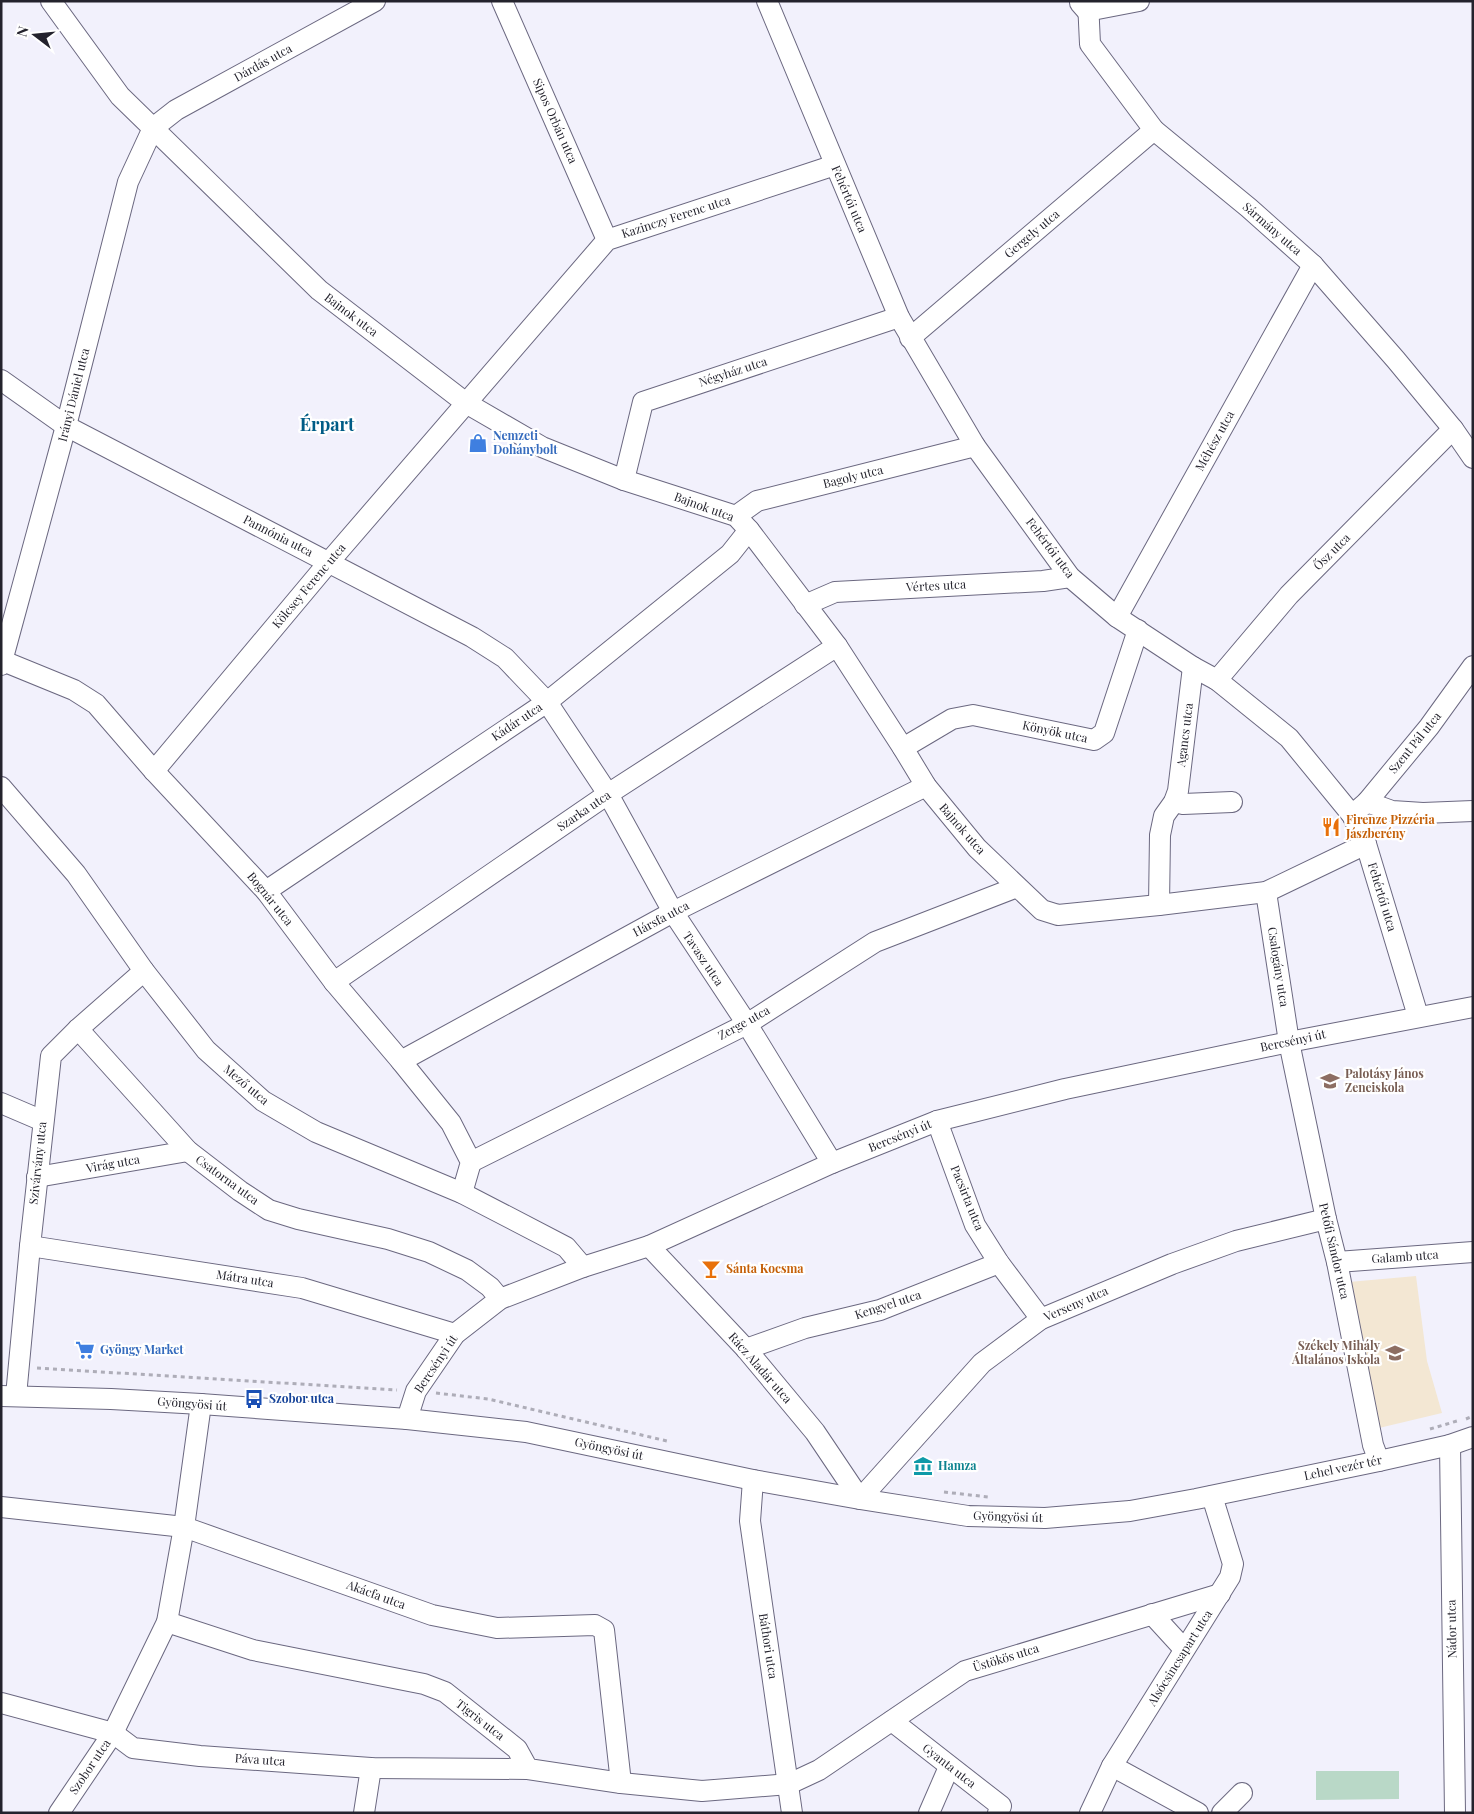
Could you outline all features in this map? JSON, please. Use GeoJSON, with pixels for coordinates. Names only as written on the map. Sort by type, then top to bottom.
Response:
{"type":"FeatureCollection","features":[{"type":"Feature","properties":{"kind":"street","name":"Bajnok utca"},"geometry":{"type":"LineString","coordinates":[[51,1],[120,96],[319,290],[466,403],[542,448],[743,523],[837,646],[926,786],[978,848],[1042,910],[1058,915],[1266,892],[1366,844]]}},
{"type":"Feature","properties":{"kind":"street","name":"Dárdás utca"},"geometry":{"type":"LineString","coordinates":[[153,128],[176,110],[375,1]]}},
{"type":"Feature","properties":{"kind":"street","name":"Sipos Orbán utca"},"geometry":{"type":"LineString","coordinates":[[502,1],[607,240]]}},
{"type":"Feature","properties":{"kind":"street","name":"Fehértói utca"},"geometry":{"type":"LineString","coordinates":[[767,1],[899,317],[975,446],[1070,577],[1117,617],[1193,667],[1217,680],[1289,738],[1359,808],[1366,844],[1418,1016]]}},
{"type":"Feature","properties":{"kind":"street"},"geometry":{"type":"LineString","coordinates":[[1085,4],[1139,1]]}},
{"type":"Feature","properties":{"kind":"street","name":"Sármány utca"},"geometry":{"type":"LineString","coordinates":[[1085,4],[1090,44],[1154,130],[1249,208],[1313,265],[1453,429],[1473,458]]}},
{"type":"Feature","properties":{"kind":"street","name":"Irányi Dániel utca"},"geometry":{"type":"LineString","coordinates":[[2,663],[66,426],[128,182],[153,128]]}},
{"type":"Feature","properties":{"kind":"street","name":"Gergely utca"},"geometry":{"type":"LineString","coordinates":[[910,338],[1154,130]]}},
{"type":"Feature","properties":{"kind":"street","name":"Kazinczy Ferenc utca"},"geometry":{"type":"LineString","coordinates":[[466,403],[607,240],[835,165]]}},
{"type":"Feature","properties":{"kind":"street","name":"Méhész utca"},"geometry":{"type":"LineString","coordinates":[[1117,617],[1313,265]]}},
{"type":"Feature","properties":{"kind":"street","name":"Négyház utca"},"geometry":{"type":"LineString","coordinates":[[624,480],[643,402],[899,317]]}},
{"type":"Feature","properties":{"kind":"street","name":"Pannónia utca"},"geometry":{"type":"LineString","coordinates":[[1,380],[66,426],[472,637],[505,658],[546,702]]}},
{"type":"Feature","properties":{"kind":"street","name":"Kölcsey Ferenc utca"},"geometry":{"type":"LineString","coordinates":[[154,771],[329,562],[466,403]]}},
{"type":"Feature","properties":{"kind":"street","name":"Ősz utca"},"geometry":{"type":"LineString","coordinates":[[1217,680],[1289,595],[1453,429]]}},
{"type":"Feature","properties":{"kind":"street","name":"Bagoly utca"},"geometry":{"type":"LineString","coordinates":[[743,523],[757,501],[975,446]]}},
{"type":"Feature","properties":{"kind":"street","name":"Kádár utca"},"geometry":{"type":"LineString","coordinates":[[266,891],[546,702],[730,554],[743,523]]}},
{"type":"Feature","properties":{"kind":"street","name":"Vértes utca"},"geometry":{"type":"LineString","coordinates":[[805,605],[835,592],[1043,581],[1070,577]]}},
{"type":"Feature","properties":{"kind":"street","name":"Könyök utca"},"geometry":{"type":"LineString","coordinates":[[903,748],[952,719],[973,715],[1094,740],[1104,733],[1138,630]]}},
{"type":"Feature","properties":{"kind":"street","name":"Szarka utca"},"geometry":{"type":"LineString","coordinates":[[334,982],[608,794],[837,646]]}},
{"type":"Feature","properties":{"kind":"street","name":"Bognár utca"},"geometry":{"type":"LineString","coordinates":[[2,663],[74,690],[96,704],[154,771],[266,891],[334,982],[401,1060],[451,1123],[471,1162]]}},
{"type":"Feature","properties":{"kind":"street","name":"Szent Pál utca"},"geometry":{"type":"LineString","coordinates":[[1359,808],[1429,727],[1473,666]]}},
{"type":"Feature","properties":{"kind":"street","name":"Agancs utca"},"geometry":{"type":"LineString","coordinates":[[1159,905],[1160,835],[1164,816],[1174,802],[1178,791],[1193,667]]}},
{"type":"Feature","properties":{"kind":"street","name":"Tavasz utca"},"geometry":{"type":"LineString","coordinates":[[546,702],[608,794],[672,912],[747,1024],[832,1163]]}},
{"type":"Feature","properties":{"kind":"street","name":"Hársfa utca"},"geometry":{"type":"LineString","coordinates":[[401,1060],[672,912],[926,786]]}},
{"type":"Feature","properties":{"kind":"street","name":"Mező utca"},"geometry":{"type":"LineString","coordinates":[[1,787],[76,874],[144,971],[206,1050],[263,1101],[316,1132],[462,1192],[566,1247],[583,1266]]}},
{"type":"Feature","properties":{"kind":"street"},"geometry":{"type":"LineString","coordinates":[[1174,802],[1183,804],[1232,802]]}},
{"type":"Feature","properties":{"kind":"street"},"geometry":{"type":"LineString","coordinates":[[1359,808],[1423,814],[1473,811]]}},
{"type":"Feature","properties":{"kind":"street","name":"Zerge utca"},"geometry":{"type":"LineString","coordinates":[[471,1162],[747,1024],[876,942],[1017,887]]}},
{"type":"Feature","properties":{"kind":"street","name":"Csalogány utca"},"geometry":{"type":"LineString","coordinates":[[1266,892],[1289,1042]]}},
{"type":"Feature","properties":{"kind":"street","name":"Szivárvány utca"},"geometry":{"type":"LineString","coordinates":[[9,1396],[30,1246],[51,1056],[78,1029],[144,971]]}},
{"type":"Feature","properties":{"kind":"street","name":"Bercsényi út"},"geometry":{"type":"LineString","coordinates":[[407,1419],[416,1391],[455,1334],[500,1299],[583,1266],[649,1246],[832,1163],[937,1121],[1065,1089],[1418,1016],[1473,1007]]}},
{"type":"Feature","properties":{"kind":"street","name":"Csatorna utca"},"geometry":{"type":"LineString","coordinates":[[78,1029],[188,1151],[240,1191],[269,1210],[298,1219],[388,1239],[429,1252],[467,1270],[490,1287],[500,1299]]}},
{"type":"Feature","properties":{"kind":"street","name":"Petőfi Sándor utca"},"geometry":{"type":"LineString","coordinates":[[1289,1042],[1326,1219],[1337,1262],[1373,1445],[1378,1460]]}},
{"type":"Feature","properties":{"kind":"street"},"geometry":{"type":"LineString","coordinates":[[1,1103],[43,1121]]}},
{"type":"Feature","properties":{"kind":"street","name":"Pacsirta utca"},"geometry":{"type":"LineString","coordinates":[[937,1121],[975,1225],[999,1263],[1041,1319]]}},
{"type":"Feature","properties":{"kind":"street","name":"Virág utca"},"geometry":{"type":"LineString","coordinates":[[37,1177],[188,1151]]}},
{"type":"Feature","properties":{"kind":"street"},"geometry":{"type":"LineString","coordinates":[[462,1192],[471,1162]]}},
{"type":"Feature","properties":{"kind":"street","name":"Verseny utca"},"geometry":{"type":"LineString","coordinates":[[860,1499],[982,1363],[1041,1319],[1172,1264],[1236,1241],[1326,1219]]}},
{"type":"Feature","properties":{"kind":"street","name":"Mátra utca"},"geometry":{"type":"LineString","coordinates":[[30,1246],[302,1288],[455,1334]]}},
{"type":"Feature","properties":{"kind":"street","name":"Rácz Aladár utca"},"geometry":{"type":"LineString","coordinates":[[649,1246],[746,1349],[815,1432],[860,1499]]}},
{"type":"Feature","properties":{"kind":"street","name":"Galamb utca"},"geometry":{"type":"LineString","coordinates":[[1337,1262],[1473,1252]]}},
{"type":"Feature","properties":{"kind":"street","name":"Kengyel utca"},"geometry":{"type":"LineString","coordinates":[[746,1349],[804,1328],[880,1310],[999,1263]]}},
{"type":"Feature","properties":{"kind":"street","name":"Gyöngyösi út"},"geometry":{"type":"LineString","coordinates":[[9,1396],[201,1404],[407,1419],[526,1432],[753,1480],[968,1516],[1045,1518],[1130,1511],[1212,1496]]}},
{"type":"Feature","properties":{"kind":"street","name":"Szobor utca"},"geometry":{"type":"LineString","coordinates":[[59,1813],[113,1733],[166,1622],[184,1527],[201,1404]]}},
{"type":"Feature","properties":{"kind":"street","name":"Lehel vezér tér"},"geometry":{"type":"LineString","coordinates":[[1212,1496],[1473,1438]]}},
{"type":"Feature","properties":{"kind":"street","name":"Nádor utca"},"geometry":{"type":"LineString","coordinates":[[1450,1444],[1454,1813]]}},
{"type":"Feature","properties":{"kind":"street","name":"Báthori utca"},"geometry":{"type":"LineString","coordinates":[[753,1480],[750,1521],[792,1813]]}},
{"type":"Feature","properties":{"kind":"street","name":"Alsócsincsapart utca"},"geometry":{"type":"LineString","coordinates":[[1090,1813],[1112,1766],[1230,1577],[1232,1564],[1212,1496]]}},
{"type":"Feature","properties":{"kind":"street","name":"Akácfa utca"},"geometry":{"type":"LineString","coordinates":[[1,1507],[184,1527],[432,1615],[497,1628],[595,1625],[600,1627],[604,1630],[622,1783]]}},
{"type":"Feature","properties":{"kind":"street","name":"Üstökös utca"},"geometry":{"type":"LineString","coordinates":[[789,1784],[819,1770],[965,1671],[1220,1594]]}},
{"type":"Feature","properties":{"kind":"street"},"geometry":{"type":"LineString","coordinates":[[1152,1614],[1184,1650]]}},
{"type":"Feature","properties":{"kind":"street","name":"Tigris utca"},"geometry":{"type":"LineString","coordinates":[[166,1622],[253,1650],[424,1684],[445,1692],[517,1749],[528,1769]]}},
{"type":"Feature","properties":{"kind":"street","name":"Páva utca"},"geometry":{"type":"LineString","coordinates":[[1,1703],[113,1733],[133,1748],[200,1756],[371,1768],[528,1769]]}},
{"type":"Feature","properties":{"kind":"street","name":"Gyanta utca"},"geometry":{"type":"LineString","coordinates":[[892,1721],[1001,1806],[998,1813]]}},
{"type":"Feature","properties":{"kind":"street"},"geometry":{"type":"LineString","coordinates":[[1112,1766],[1198,1813]]}},
{"type":"Feature","properties":{"kind":"street"},"geometry":{"type":"LineString","coordinates":[[929,1813],[949,1767]]}},
{"type":"Feature","properties":{"kind":"street"},"geometry":{"type":"LineString","coordinates":[[364,1813],[371,1768]]}},
{"type":"Feature","properties":{"kind":"street"},"geometry":{"type":"LineString","coordinates":[[528,1769],[622,1783],[702,1791],[789,1784]]}},
{"type":"Feature","properties":{"kind":"street"},"geometry":{"type":"LineString","coordinates":[[1222,1813],[1242,1793]]}},
{"type":"Feature","properties":{"kind":"path"},"geometry":{"type":"LineString","coordinates":[[1427,1430],[1473,1416]]}},
{"type":"Feature","properties":{"kind":"path"},"geometry":{"type":"LineString","coordinates":[[939,1492],[996,1498]]}},
{"type":"Feature","properties":{"kind":"shaded area","name":"Székely Mihály Általános Iskola"},"geometry":{"type":"Polygon","coordinates":[[[1416,1276],[1427,1361],[1442,1413],[1379,1428],[1349,1282],[1416,1276]]]}},
{"type":"Feature","properties":{"kind":"green space"},"geometry":{"type":"Polygon","coordinates":[[[1316,1771],[1399,1771],[1399,1799],[1316,1800],[1316,1771]]]}},
{"type":"Feature","properties":{"kind":"place","name":"Nemzeti Dohánybolt"},"geometry":{"type":"Point","coordinates":[478,443]}},
{"type":"Feature","properties":{"kind":"place","name":"Firenze Pizzéria Jászberény"},"geometry":{"type":"Point","coordinates":[1331,827]}},
{"type":"Feature","properties":{"kind":"place","name":"Palotásy János Zeneiskola"},"geometry":{"type":"Point","coordinates":[1330,1081]}},
{"type":"Feature","properties":{"kind":"place","name":"Sánta Kocsma"},"geometry":{"type":"Point","coordinates":[711,1269]}},
{"type":"Feature","properties":{"kind":"place","name":"Gyöngy Market"},"geometry":{"type":"Point","coordinates":[85,1350]}},
{"type":"Feature","properties":{"kind":"place","name":"Székely Mihály Általános Iskola"},"geometry":{"type":"Point","coordinates":[1395,1353]}},
{"type":"Feature","properties":{"kind":"place","name":"Szobor utca"},"geometry":{"type":"Point","coordinates":[254,1399]}},
{"type":"Feature","properties":{"kind":"place","name":"Hamza"},"geometry":{"type":"Point","coordinates":[923,1466]}},
{"type":"Feature","properties":{"kind":"district","name":"Érpart"},"geometry":{"type":"Point","coordinates":[327,425]}}]}
